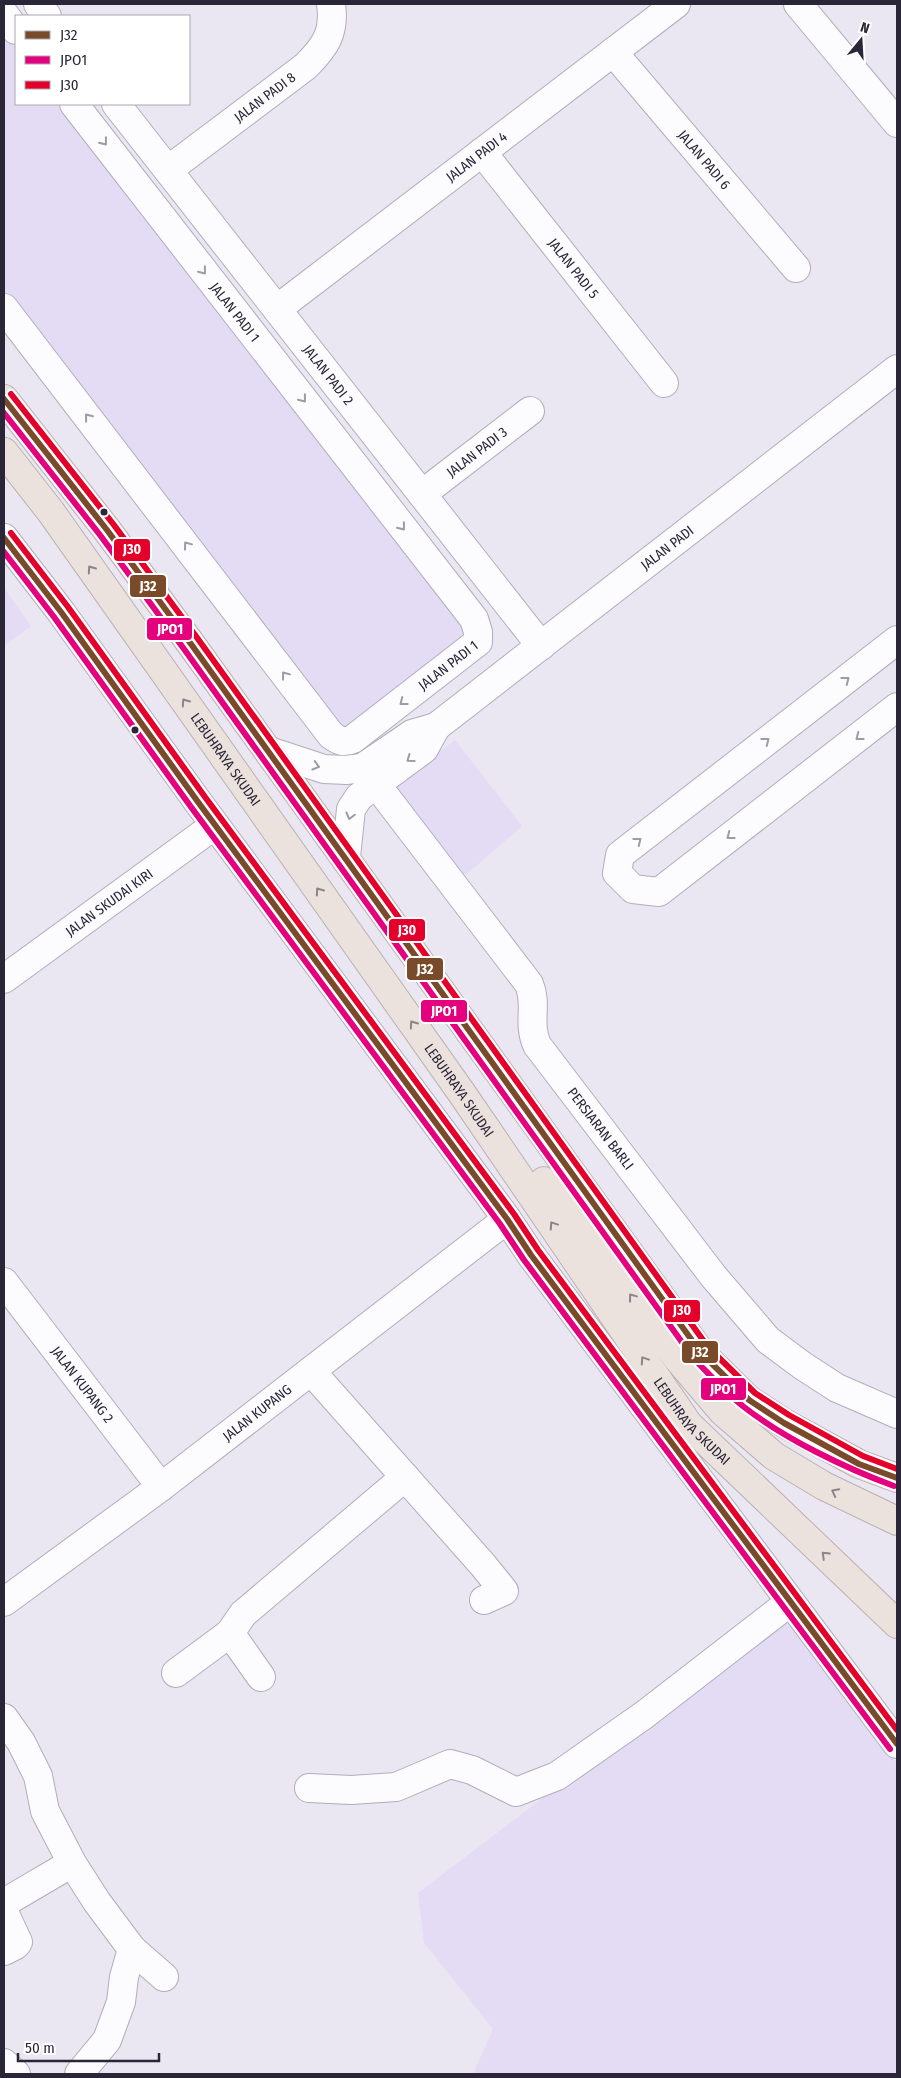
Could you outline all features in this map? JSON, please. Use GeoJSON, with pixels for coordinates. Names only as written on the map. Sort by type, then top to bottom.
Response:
{"type":"FeatureCollection","features":[{"type":"Feature","properties":{"kind":"highway"},"geometry":{"type":"LineString","coordinates":[[4,399],[107,530],[269,751],[702,1353],[749,1400],[784,1423],[859,1464],[897,1478]]}},
{"type":"Feature","properties":{"kind":"highway","name":"LEBUHRAYA SKUDAI"},"geometry":{"type":"LineString","coordinates":[[4,452],[51,512],[461,1092],[688,1424],[897,1624]]}},
{"type":"Feature","properties":{"kind":"highway"},"geometry":{"type":"LineString","coordinates":[[461,1092],[500,1124],[678,1359],[723,1412],[774,1456],[824,1486],[891,1517]]}},
{"type":"Feature","properties":{"kind":"street"},"geometry":{"type":"LineString","coordinates":[[38,4],[47,15]]}},
{"type":"Feature","properties":{"kind":"street","name":"JALAN PADI 8"},"geometry":{"type":"LineString","coordinates":[[168,170],[306,66],[318,54],[327,40],[333,19],[331,4]]}},
{"type":"Feature","properties":{"kind":"street","name":"JALAN PADI 4"},"geometry":{"type":"LineString","coordinates":[[277,309],[676,4]]}},
{"type":"Feature","properties":{"kind":"street"},"geometry":{"type":"LineString","coordinates":[[798,4],[897,123]]}},
{"type":"Feature","properties":{"kind":"street"},"geometry":{"type":"LineString","coordinates":[[4,14],[15,29]]}},
{"type":"Feature","properties":{"kind":"street","name":"JALAN PADI 6"},"geometry":{"type":"LineString","coordinates":[[613,52],[796,268]]}},
{"type":"Feature","properties":{"kind":"street","name":"JALAN PADI 1"},"geometry":{"type":"LineString","coordinates":[[4,308],[331,735],[341,741],[354,739],[478,642],[478,632],[474,619],[75,105]]}},
{"type":"Feature","properties":{"kind":"street","name":"JALAN PADI 2"},"geometry":{"type":"LineString","coordinates":[[117,105],[541,646]]}},
{"type":"Feature","properties":{"kind":"street","name":"JALAN PADI 5"},"geometry":{"type":"LineString","coordinates":[[482,152],[664,383]]}},
{"type":"Feature","properties":{"kind":"street","name":"JALAN PADI"},"geometry":{"type":"LineString","coordinates":[[269,751],[324,768],[346,770],[362,768],[412,734],[436,727],[897,369]]}},
{"type":"Feature","properties":{"kind":"street","name":"JALAN PADI 3"},"geometry":{"type":"LineString","coordinates":[[422,494],[530,411]]}},
{"type":"Feature","properties":{"kind":"street"},"geometry":{"type":"LineString","coordinates":[[4,538],[61,612],[215,825],[531,1254],[897,1744]]}},
{"type":"Feature","properties":{"kind":"street"},"geometry":{"type":"LineString","coordinates":[[897,640],[620,855],[617,873],[633,889],[659,892],[897,707]]}},
{"type":"Feature","properties":{"kind":"street","name":"JALAN PADI"},"geometry":{"type":"LineString","coordinates":[[346,857],[350,810],[359,797],[424,749],[436,727]]}},
{"type":"Feature","properties":{"kind":"street","name":"PERSIARAN BARLI"},"geometry":{"type":"LineString","coordinates":[[376,784],[529,984],[533,994],[532,1032],[537,1045],[714,1277],[768,1340],[837,1388],[897,1414]]}},
{"type":"Feature","properties":{"kind":"street","name":"JALAN SKUDAI KIRI"},"geometry":{"type":"LineString","coordinates":[[4,979],[215,825]]}},
{"type":"Feature","properties":{"kind":"street","name":"JALAN KUPANG"},"geometry":{"type":"LineString","coordinates":[[4,1602],[161,1487],[507,1219]]}},
{"type":"Feature","properties":{"kind":"street","name":"JALAN KUPANG 2"},"geometry":{"type":"LineString","coordinates":[[4,1282],[161,1487]]}},
{"type":"Feature","properties":{"kind":"street"},"geometry":{"type":"LineString","coordinates":[[311,1371],[504,1591],[484,1600]]}},
{"type":"Feature","properties":{"kind":"street"},"geometry":{"type":"LineString","coordinates":[[176,1672],[230,1633],[243,1614],[405,1477]]}},
{"type":"Feature","properties":{"kind":"street"},"geometry":{"type":"LineString","coordinates":[[309,1788],[350,1790],[396,1786],[450,1764],[472,1770],[516,1792],[557,1776],[644,1715],[790,1602]]}},
{"type":"Feature","properties":{"kind":"street"},"geometry":{"type":"LineString","coordinates":[[230,1633],[261,1677]]}},
{"type":"Feature","properties":{"kind":"street"},"geometry":{"type":"LineString","coordinates":[[4,1718],[21,1742],[38,1776],[45,1811],[72,1863],[97,1902],[132,1949],[164,1977]]}},
{"type":"Feature","properties":{"kind":"street"},"geometry":{"type":"LineString","coordinates":[[4,1903],[72,1863]]}},
{"type":"Feature","properties":{"kind":"street"},"geometry":{"type":"LineString","coordinates":[[4,1912],[18,1942],[4,1951]]}},
{"type":"Feature","properties":{"kind":"street"},"geometry":{"type":"LineString","coordinates":[[79,2074],[107,2040],[121,2002],[124,1977],[132,1949]]}},
{"type":"Feature","properties":{"kind":"street"},"geometry":{"type":"LineString","coordinates":[[4,2063],[16,2074]]}},
{"type":"Feature","properties":{"kind":"shaded area"},"geometry":{"type":"Polygon","coordinates":[[[4,24],[15,39],[15,105],[66,105],[484,645],[351,748],[4,297],[4,24]]]}},
{"type":"Feature","properties":{"kind":"shaded area"},"geometry":{"type":"Polygon","coordinates":[[[4,588],[31,626],[4,646],[4,588]]]}},
{"type":"Feature","properties":{"kind":"shaded area"},"geometry":{"type":"Polygon","coordinates":[[[455,740],[522,826],[461,879],[392,788],[455,740]]]}},
{"type":"Feature","properties":{"kind":"shaded area"},"geometry":{"type":"Polygon","coordinates":[[[785,1614],[897,1763],[897,2074],[473,2074],[493,2029],[424,1943],[418,1893],[785,1614]]]}},
{"type":"Feature","properties":{"kind":"transit line","name":"J30"},"geometry":{"type":"LineString","coordinates":[[11,394],[114,525],[198,639],[708,1347],[755,1393],[789,1415],[863,1456],[897,1469]]}},
{"type":"Feature","properties":{"kind":"transit line","name":"J32"},"geometry":{"type":"LineString","coordinates":[[4,399],[107,530],[191,644],[701,1353],[749,1400],[784,1423],[859,1464],[897,1478]]}},
{"type":"Feature","properties":{"kind":"transit line","name":"JPO1"},"geometry":{"type":"LineString","coordinates":[[4,413],[100,535],[184,649],[694,1359],[737,1402],[760,1419],[816,1452],[894,1486]]}},
{"type":"Feature","properties":{"kind":"transit line","name":"J30"},"geometry":{"type":"LineString","coordinates":[[11,533],[68,607],[205,797],[514,1214],[538,1250],[897,1730]]}},
{"type":"Feature","properties":{"kind":"transit line","name":"J32"},"geometry":{"type":"LineString","coordinates":[[4,538],[61,612],[198,802],[507,1219],[531,1255],[897,1744]]}},
{"type":"Feature","properties":{"kind":"transit line","name":"JPO1"},"geometry":{"type":"LineString","coordinates":[[4,552],[54,617],[191,807],[500,1224],[524,1260],[890,1749]]}}]}
